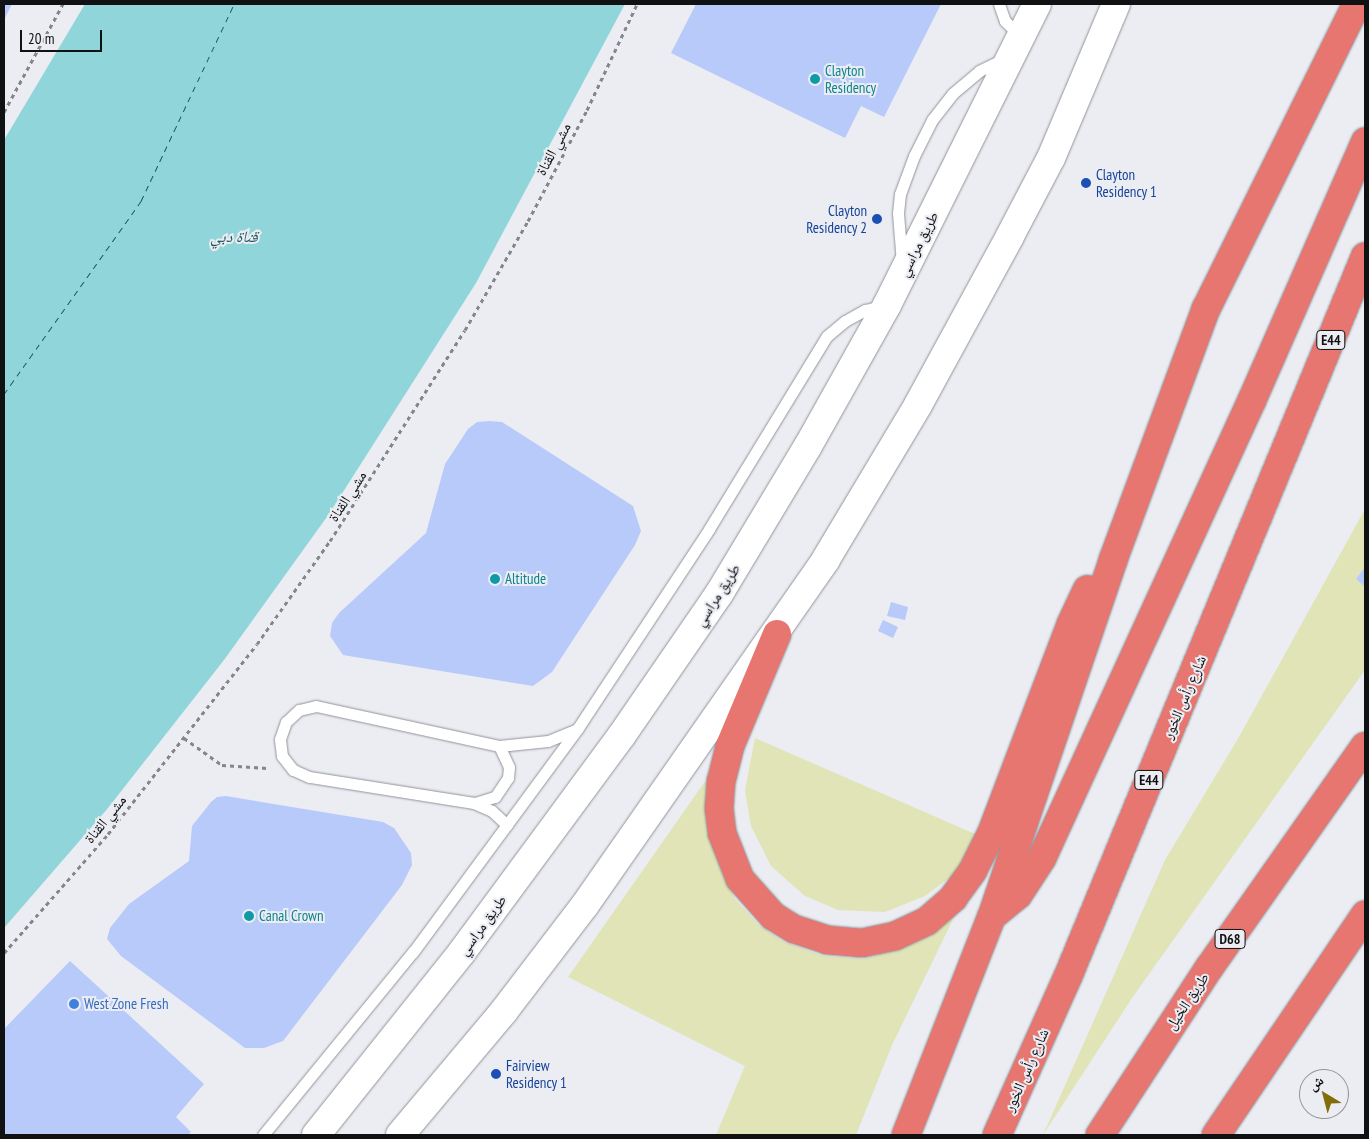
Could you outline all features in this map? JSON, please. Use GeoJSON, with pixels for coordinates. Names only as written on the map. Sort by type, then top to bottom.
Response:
{"type":"FeatureCollection","features":[{"type":"Feature","properties":{"kind":"highway"},"geometry":{"type":"LineString","coordinates":[[906,1135],[992,916],[1113,560],[1206,309],[1357,4]]}},
{"type":"Feature","properties":{"kind":"highway"},"geometry":{"type":"LineString","coordinates":[[992,916],[1018,895],[1042,858],[1252,400],[1365,142]]}},
{"type":"Feature","properties":{"kind":"highway","name":"شارع رأس الخور"},"geometry":{"type":"LineString","coordinates":[[997,1135],[1072,964],[1365,258]]}},
{"type":"Feature","properties":{"kind":"highway"},"geometry":{"type":"LineString","coordinates":[[777,634],[730,746],[721,781],[719,808],[728,857],[755,899],[794,929],[827,940],[844,942],[862,943],[896,936],[927,921],[953,898],[973,870],[992,832],[1071,624],[1088,589],[1113,560]]}},
{"type":"Feature","properties":{"kind":"highway","name":"طريق الخيل"},"geometry":{"type":"LineString","coordinates":[[1100,1135],[1209,968],[1365,746]]}},
{"type":"Feature","properties":{"kind":"highway"},"geometry":{"type":"LineString","coordinates":[[1217,1134],[1365,915]]}},
{"type":"Feature","properties":{"kind":"street","name":"طريق مراسي"},"geometry":{"type":"LineString","coordinates":[[316,1135],[462,952],[674,661],[719,594],[803,454],[887,305],[1037,4]]}},
{"type":"Feature","properties":{"kind":"street"},"geometry":{"type":"LineString","coordinates":[[400,1135],[504,1011],[585,905],[777,634],[878,474],[1010,236],[1050,158],[1116,4]]}},
{"type":"Feature","properties":{"kind":"lane"},"geometry":{"type":"LineString","coordinates":[[904,272],[897,233],[902,187],[914,156],[932,120],[952,94],[979,71],[1017,46],[999,4]]}},
{"type":"Feature","properties":{"kind":"lane"},"geometry":{"type":"LineString","coordinates":[[263,1135],[413,952],[578,728],[704,537],[828,336],[865,310],[887,305]]}},
{"type":"Feature","properties":{"kind":"lane"},"geometry":{"type":"LineString","coordinates":[[507,825],[492,811],[474,803],[310,777],[293,770],[282,756],[280,739],[286,722],[299,710],[316,706],[499,746],[548,741],[578,728]]}},
{"type":"Feature","properties":{"kind":"lane"},"geometry":{"type":"LineString","coordinates":[[474,803],[495,797],[503,789],[509,767],[499,746]]}},
{"type":"Feature","properties":{"kind":"path"},"geometry":{"type":"LineString","coordinates":[[4,112],[63,4]]}},
{"type":"Feature","properties":{"kind":"path","name":"مشي القناة"},"geometry":{"type":"LineString","coordinates":[[4,953],[108,834],[184,738],[324,549],[410,420],[528,221],[587,110],[637,4]]}},
{"type":"Feature","properties":{"kind":"path"},"geometry":{"type":"LineString","coordinates":[[184,738],[222,765],[293,770]]}},
{"type":"Feature","properties":{"kind":"green space"},"geometry":{"type":"Polygon","coordinates":[[[1365,509],[1365,567],[1356,579],[1365,587],[1365,670],[1132,998],[1043,1135],[1165,860],[1239,737],[1365,509]]]}},
{"type":"Feature","properties":{"kind":"green space"},"geometry":{"type":"Polygon","coordinates":[[[755,738],[975,834],[956,873],[925,896],[885,912],[838,910],[805,896],[771,866],[751,826],[745,790],[755,738]]]}},
{"type":"Feature","properties":{"kind":"green space"},"geometry":{"type":"Polygon","coordinates":[[[706,780],[711,836],[721,870],[735,899],[759,925],[784,942],[824,956],[864,959],[904,947],[959,907],[892,1045],[856,1135],[716,1135],[745,1066],[568,977],[706,780]]]}},
{"type":"Feature","properties":{"kind":"water","name":"قناة دبي"},"geometry":{"type":"Polygon","coordinates":[[[85,4],[625,4],[476,283],[329,514],[224,660],[108,808],[4,928],[4,140],[85,4]]]}},
{"type":"Feature","properties":{"kind":"building"},"geometry":{"type":"Polygon","coordinates":[[[4,4],[12,4],[4,20],[4,4]]]}},
{"type":"Feature","properties":{"kind":"building","name":"Clayton Residency"},"geometry":{"type":"Polygon","coordinates":[[[696,4],[941,4],[884,117],[861,106],[845,138],[671,53],[696,4]]]}},
{"type":"Feature","properties":{"kind":"building","name":"Altitude"},"geometry":{"type":"Polygon","coordinates":[[[477,422],[502,422],[633,506],[641,531],[635,545],[552,672],[533,686],[343,655],[330,636],[332,623],[339,613],[426,533],[445,464],[468,429],[477,422]]]}},
{"type":"Feature","properties":{"kind":"building"},"geometry":{"type":"Polygon","coordinates":[[[1365,567],[1365,587],[1356,579],[1365,567]]]}},
{"type":"Feature","properties":{"kind":"building"},"geometry":{"type":"Polygon","coordinates":[[[891,602],[908,607],[905,620],[887,616],[891,602]]]}},
{"type":"Feature","properties":{"kind":"building"},"geometry":{"type":"Polygon","coordinates":[[[883,620],[898,627],[893,638],[878,631],[883,620]]]}},
{"type":"Feature","properties":{"kind":"building","name":"Canal Crown"},"geometry":{"type":"Polygon","coordinates":[[[226,796],[383,822],[394,828],[411,853],[412,865],[402,885],[283,1041],[264,1048],[245,1048],[121,956],[107,939],[110,928],[129,904],[189,861],[192,826],[211,802],[217,797],[226,796]]]}},
{"type":"Feature","properties":{"kind":"building"},"geometry":{"type":"Polygon","coordinates":[[[70,961],[204,1084],[176,1117],[191,1132],[188,1135],[4,1135],[4,1029],[70,961]]]}},
{"type":"Feature","properties":{"kind":"ferry route"},"geometry":{"type":"LineString","coordinates":[[4,394],[141,201],[234,4]]}},
{"type":"Feature","properties":{"kind":"place","name":"Clayton Residency"},"geometry":{"type":"Point","coordinates":[815,79]}},
{"type":"Feature","properties":{"kind":"place","name":"Clayton Residency 1"},"geometry":{"type":"Point","coordinates":[1086,183]}},
{"type":"Feature","properties":{"kind":"place","name":"Clayton Residency 2"},"geometry":{"type":"Point","coordinates":[877,219]}},
{"type":"Feature","properties":{"kind":"place","name":"Altitude"},"geometry":{"type":"Point","coordinates":[495,579]}},
{"type":"Feature","properties":{"kind":"place","name":"Canal Crown"},"geometry":{"type":"Point","coordinates":[249,916]}},
{"type":"Feature","properties":{"kind":"place","name":"West Zone Fresh"},"geometry":{"type":"Point","coordinates":[74,1004]}},
{"type":"Feature","properties":{"kind":"place","name":"Fairview Residency 1"},"geometry":{"type":"Point","coordinates":[496,1074]}}]}
